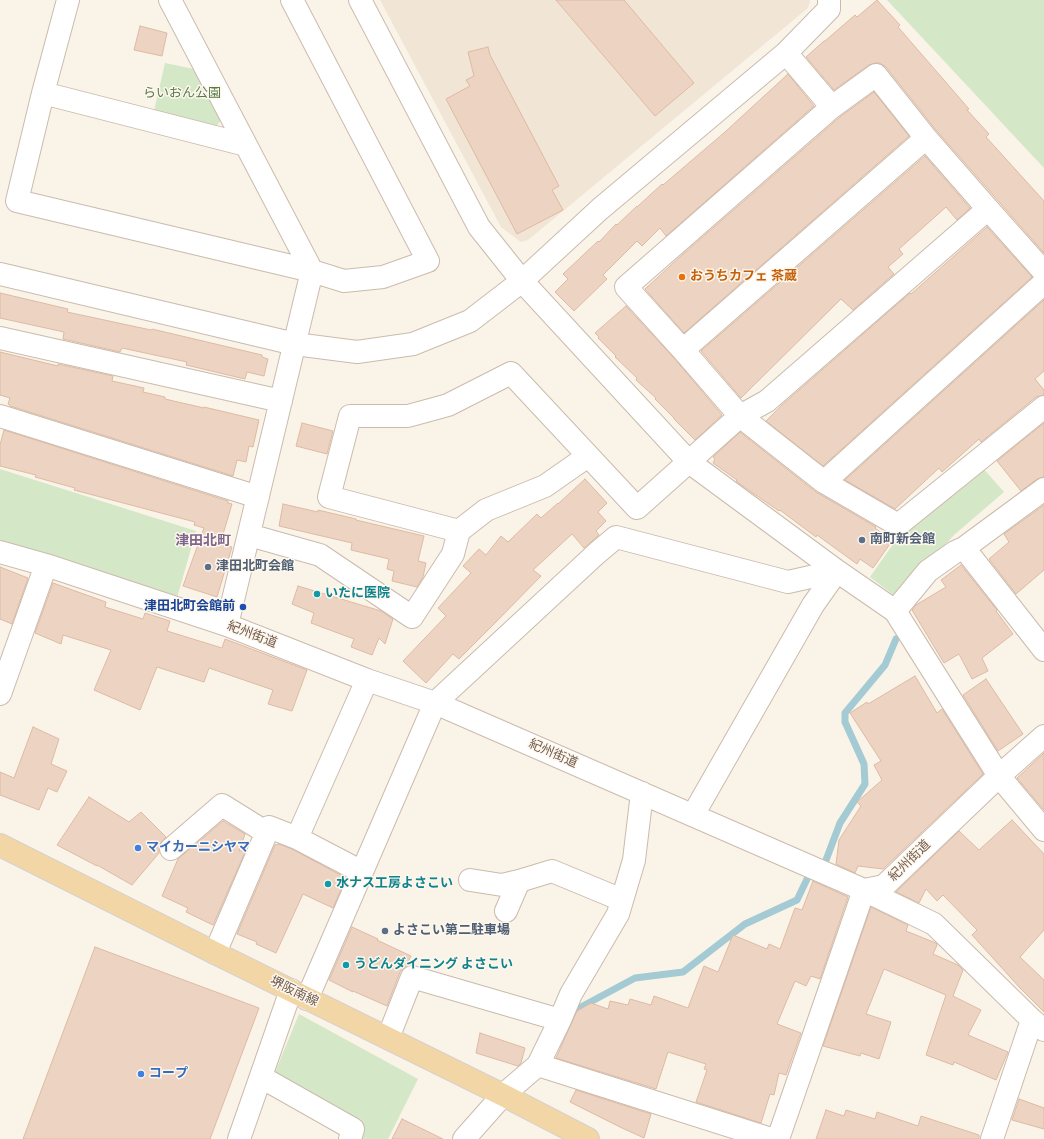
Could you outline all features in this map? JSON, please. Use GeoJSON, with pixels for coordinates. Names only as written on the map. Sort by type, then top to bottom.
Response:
{"type":"FeatureCollection","features":[{"type":"Feature","properties":{"kind":"main road","name":"堺阪南線"},"geometry":{"type":"LineString","coordinates":[[0,845],[299,995],[503,1095],[588,1139]]}},
{"type":"Feature","properties":{"kind":"street"},"geometry":{"type":"LineString","coordinates":[[68,0],[43,93],[17,202],[312,270],[344,281],[383,277],[428,261],[292,0]]}},
{"type":"Feature","properties":{"kind":"street"},"geometry":{"type":"LineString","coordinates":[[170,0],[312,270],[227,625]]}},
{"type":"Feature","properties":{"kind":"street"},"geometry":{"type":"LineString","coordinates":[[360,0],[479,227],[522,281],[689,462],[837,571],[895,611],[999,776],[1044,830]]}},
{"type":"Feature","properties":{"kind":"street"},"geometry":{"type":"LineString","coordinates":[[0,274],[295,344],[357,352],[413,344],[470,321],[522,281],[600,209],[786,53],[829,9],[829,0]]}},
{"type":"Feature","properties":{"kind":"street"},"geometry":{"type":"LineString","coordinates":[[786,53],[832,107]]}},
{"type":"Feature","properties":{"kind":"street"},"geometry":{"type":"LineString","coordinates":[[1044,272],[926,138],[876,75],[832,107],[626,287],[740,416],[824,482],[898,525],[1044,407]]}},
{"type":"Feature","properties":{"kind":"street"},"geometry":{"type":"LineString","coordinates":[[43,93],[246,145]]}},
{"type":"Feature","properties":{"kind":"street"},"geometry":{"type":"LineString","coordinates":[[683,350],[926,138]]}},
{"type":"Feature","properties":{"kind":"street"},"geometry":{"type":"LineString","coordinates":[[459,531],[329,497],[350,416],[408,416],[448,405],[510,373],[637,508],[740,416],[767,401],[988,209]]}},
{"type":"Feature","properties":{"kind":"street"},"geometry":{"type":"LineString","coordinates":[[824,482],[1044,283]]}},
{"type":"Feature","properties":{"kind":"street"},"geometry":{"type":"LineString","coordinates":[[0,338],[281,401]]}},
{"type":"Feature","properties":{"kind":"street"},"geometry":{"type":"LineString","coordinates":[[0,416],[258,497]]}},
{"type":"Feature","properties":{"kind":"street"},"geometry":{"type":"LineString","coordinates":[[249,535],[320,555],[412,617],[453,554],[459,531],[486,510],[544,486],[588,456]]}},
{"type":"Feature","properties":{"kind":"street"},"geometry":{"type":"LineString","coordinates":[[895,611],[928,571],[955,552],[964,548],[1044,489]]}},
{"type":"Feature","properties":{"kind":"street"},"geometry":{"type":"LineString","coordinates":[[240,1139],[261,1077],[299,995],[362,872],[435,703],[616,537],[788,582],[837,571]]}},
{"type":"Feature","properties":{"kind":"street"},"geometry":{"type":"LineString","coordinates":[[964,548],[1044,650]]}},
{"type":"Feature","properties":{"kind":"street","name":"紀州街道"},"geometry":{"type":"LineString","coordinates":[[0,552],[46,565],[227,625],[367,680],[435,703],[864,890],[884,886],[999,776],[1044,736]]}},
{"type":"Feature","properties":{"kind":"street"},"geometry":{"type":"LineString","coordinates":[[0,694],[46,565]]}},
{"type":"Feature","properties":{"kind":"street"},"geometry":{"type":"LineString","coordinates":[[693,815],[813,605],[837,571]]}},
{"type":"Feature","properties":{"kind":"street"},"geometry":{"type":"LineString","coordinates":[[297,838],[367,680]]}},
{"type":"Feature","properties":{"kind":"street"},"geometry":{"type":"LineString","coordinates":[[464,1139],[503,1095],[538,1066],[571,994],[618,914],[634,860],[642,793]]}},
{"type":"Feature","properties":{"kind":"street"},"geometry":{"type":"LineString","coordinates":[[171,849],[222,805],[267,833]]}},
{"type":"Feature","properties":{"kind":"street"},"geometry":{"type":"LineString","coordinates":[[215,953],[269,827],[297,838],[362,872]]}},
{"type":"Feature","properties":{"kind":"street"},"geometry":{"type":"LineString","coordinates":[[470,880],[502,885],[519,882],[552,870],[622,900]]}},
{"type":"Feature","properties":{"kind":"street"},"geometry":{"type":"LineString","coordinates":[[506,912],[519,882]]}},
{"type":"Feature","properties":{"kind":"street"},"geometry":{"type":"LineString","coordinates":[[778,1139],[864,890],[934,924],[1038,1025],[992,1139]]}},
{"type":"Feature","properties":{"kind":"street"},"geometry":{"type":"LineString","coordinates":[[388,1038],[412,977],[560,1020]]}},
{"type":"Feature","properties":{"kind":"street"},"geometry":{"type":"LineString","coordinates":[[538,1066],[771,1139]]}},
{"type":"Feature","properties":{"kind":"street"},"geometry":{"type":"LineString","coordinates":[[261,1077],[353,1129],[350,1139]]}},
{"type":"Feature","properties":{"kind":"shaded area"},"geometry":{"type":"Polygon","coordinates":[[[380,0],[810,1],[808,8],[528,240],[521,242],[501,227],[380,0]]]}},
{"type":"Feature","properties":{"kind":"green space"},"geometry":{"type":"Polygon","coordinates":[[[887,0],[1044,0],[1044,168],[887,0]]]}},
{"type":"Feature","properties":{"kind":"green space","name":"らいおん公園"},"geometry":{"type":"Polygon","coordinates":[[[165,63],[194,69],[221,120],[216,127],[154,111],[165,63]]]}},
{"type":"Feature","properties":{"kind":"green space"},"geometry":{"type":"Polygon","coordinates":[[[981,466],[1004,492],[954,535],[896,597],[870,577],[896,540],[981,466]]]}},
{"type":"Feature","properties":{"kind":"green space"},"geometry":{"type":"Polygon","coordinates":[[[0,469],[196,531],[177,598],[0,542],[0,469]]]}},
{"type":"Feature","properties":{"kind":"green space"},"geometry":{"type":"Polygon","coordinates":[[[299,1014],[418,1079],[388,1139],[355,1139],[273,1077],[299,1014]]]}},
{"type":"Feature","properties":{"kind":"building"},"geometry":{"type":"Polygon","coordinates":[[[556,0],[624,0],[694,83],[655,116],[556,0]]]}},
{"type":"Feature","properties":{"kind":"building"},"geometry":{"type":"Polygon","coordinates":[[[877,0],[900,25],[898,27],[969,109],[967,110],[989,134],[986,137],[1044,201],[1044,253],[936,130],[886,67],[880,63],[869,65],[834,90],[806,57],[855,15],[857,17],[877,0]]]}},
{"type":"Feature","properties":{"kind":"building"},"geometry":{"type":"Polygon","coordinates":[[[140,26],[167,33],[162,56],[134,50],[140,26]]]}},
{"type":"Feature","properties":{"kind":"building"},"geometry":{"type":"Polygon","coordinates":[[[488,47],[490,55],[559,186],[552,190],[563,210],[517,234],[446,99],[470,86],[466,80],[474,76],[468,52],[488,47]]]}},
{"type":"Feature","properties":{"kind":"building"},"geometry":{"type":"Polygon","coordinates":[[[788,74],[814,106],[666,236],[660,228],[642,246],[637,241],[603,275],[607,279],[574,311],[555,292],[568,279],[563,274],[598,241],[599,242],[616,224],[617,225],[662,184],[663,185],[725,132],[788,74]]]}},
{"type":"Feature","properties":{"kind":"building"},"geometry":{"type":"Polygon","coordinates":[[[874,92],[909,136],[684,333],[645,289],[840,117],[874,92]]]}},
{"type":"Feature","properties":{"kind":"building"},"geometry":{"type":"Polygon","coordinates":[[[925,156],[970,208],[957,220],[946,207],[899,249],[903,254],[888,267],[894,274],[853,310],[841,299],[741,398],[701,351],[925,156]]]}},
{"type":"Feature","properties":{"kind":"building"},"geometry":{"type":"Polygon","coordinates":[[[987,227],[1032,277],[823,466],[766,421],[782,405],[987,227]]]}},
{"type":"Feature","properties":{"kind":"building"},"geometry":{"type":"Polygon","coordinates":[[[0,293],[68,309],[67,312],[152,329],[262,355],[262,357],[268,359],[264,376],[247,372],[245,379],[186,365],[187,362],[122,348],[120,352],[63,339],[64,332],[0,318],[0,293]]]}},
{"type":"Feature","properties":{"kind":"building"},"geometry":{"type":"Polygon","coordinates":[[[1044,300],[1044,371],[1035,379],[1044,390],[1044,395],[1036,397],[981,442],[979,439],[942,472],[939,468],[895,509],[845,480],[1044,300]]]}},
{"type":"Feature","properties":{"kind":"building"},"geometry":{"type":"Polygon","coordinates":[[[626,306],[674,358],[722,415],[695,440],[655,399],[656,398],[636,380],[637,378],[615,357],[616,356],[595,333],[626,306]]]}},
{"type":"Feature","properties":{"kind":"building"},"geometry":{"type":"Polygon","coordinates":[[[0,352],[58,366],[58,364],[113,376],[112,381],[144,388],[143,392],[165,397],[165,399],[259,420],[253,447],[249,446],[246,462],[237,460],[233,476],[10,406],[8,404],[10,398],[0,395],[0,352]]]}},
{"type":"Feature","properties":{"kind":"building"},"geometry":{"type":"Polygon","coordinates":[[[302,423],[333,431],[327,454],[296,446],[302,423]]]}},
{"type":"Feature","properties":{"kind":"building"},"geometry":{"type":"Polygon","coordinates":[[[1044,423],[1044,477],[1037,479],[1021,491],[997,461],[1044,423]]]}},
{"type":"Feature","properties":{"kind":"building"},"geometry":{"type":"Polygon","coordinates":[[[4,430],[228,501],[228,503],[232,504],[221,541],[225,542],[224,545],[232,547],[217,597],[183,586],[204,528],[194,525],[195,522],[74,490],[75,488],[35,477],[36,475],[0,466],[0,445],[4,430]]]}},
{"type":"Feature","properties":{"kind":"building"},"geometry":{"type":"Polygon","coordinates":[[[740,432],[816,492],[876,527],[875,528],[892,541],[873,568],[860,559],[857,564],[817,535],[816,537],[780,510],[779,511],[747,489],[713,463],[715,459],[713,457],[740,432]]]}},
{"type":"Feature","properties":{"kind":"building"},"geometry":{"type":"Polygon","coordinates":[[[585,479],[607,503],[598,512],[606,521],[596,531],[599,535],[584,548],[572,534],[533,570],[541,576],[494,624],[459,659],[453,654],[426,683],[403,661],[446,616],[438,608],[471,573],[463,566],[479,549],[486,555],[501,536],[508,542],[537,514],[541,518],[585,479]]]}},
{"type":"Feature","properties":{"kind":"building"},"geometry":{"type":"Polygon","coordinates":[[[283,504],[318,512],[318,510],[424,536],[418,561],[426,563],[423,577],[417,587],[392,581],[394,571],[387,569],[389,559],[351,550],[352,543],[279,526],[283,504]]]}},
{"type":"Feature","properties":{"kind":"building"},"geometry":{"type":"Polygon","coordinates":[[[1044,505],[1044,570],[1016,594],[989,559],[1009,542],[1004,534],[1044,505]]]}},
{"type":"Feature","properties":{"kind":"building"},"geometry":{"type":"Polygon","coordinates":[[[961,565],[997,610],[996,611],[1013,634],[982,658],[988,671],[972,679],[959,654],[944,663],[912,610],[916,605],[946,587],[941,580],[961,565]]]}},
{"type":"Feature","properties":{"kind":"building"},"geometry":{"type":"Polygon","coordinates":[[[0,567],[28,578],[12,624],[0,619],[0,567]]]}},
{"type":"Feature","properties":{"kind":"building"},"geometry":{"type":"Polygon","coordinates":[[[53,583],[106,602],[105,607],[143,619],[145,613],[170,621],[167,631],[222,648],[225,639],[307,670],[292,711],[268,704],[273,690],[209,668],[204,682],[157,667],[140,710],[94,690],[111,650],[63,635],[61,644],[35,633],[53,583]]]}},
{"type":"Feature","properties":{"kind":"building"},"geometry":{"type":"Polygon","coordinates":[[[298,586],[381,611],[393,619],[385,644],[379,638],[372,655],[351,647],[354,639],[311,623],[314,613],[292,604],[298,586]]]}},
{"type":"Feature","properties":{"kind":"building"},"geometry":{"type":"Polygon","coordinates":[[[915,676],[937,713],[942,709],[983,774],[883,869],[858,866],[855,873],[836,864],[839,840],[861,806],[857,802],[882,780],[874,765],[881,761],[850,713],[915,676]]]}},
{"type":"Feature","properties":{"kind":"building"},"geometry":{"type":"Polygon","coordinates":[[[986,679],[1023,734],[998,751],[963,695],[986,679]]]}},
{"type":"Feature","properties":{"kind":"building"},"geometry":{"type":"Polygon","coordinates":[[[33,727],[59,739],[51,764],[67,771],[57,792],[48,788],[39,810],[0,795],[0,772],[14,778],[33,727]]]}},
{"type":"Feature","properties":{"kind":"building"},"geometry":{"type":"Polygon","coordinates":[[[1044,753],[1044,810],[1017,778],[1044,753]]]}},
{"type":"Feature","properties":{"kind":"building"},"geometry":{"type":"Polygon","coordinates":[[[89,797],[129,822],[141,812],[166,837],[159,845],[159,853],[132,885],[57,845],[89,797]]]}},
{"type":"Feature","properties":{"kind":"building"},"geometry":{"type":"Polygon","coordinates":[[[1012,820],[1044,854],[1044,930],[1020,957],[1044,980],[1044,1012],[972,935],[977,930],[943,895],[937,901],[926,889],[919,903],[896,892],[959,831],[979,850],[1012,820]]]}},
{"type":"Feature","properties":{"kind":"building"},"geometry":{"type":"Polygon","coordinates":[[[223,821],[245,834],[239,851],[246,850],[213,925],[186,912],[188,908],[162,896],[178,859],[223,821]]]}},
{"type":"Feature","properties":{"kind":"building"},"geometry":{"type":"Polygon","coordinates":[[[279,844],[292,849],[346,878],[333,908],[303,894],[276,953],[256,944],[257,942],[237,934],[275,845],[279,844]]]}},
{"type":"Feature","properties":{"kind":"building"},"geometry":{"type":"Polygon","coordinates":[[[813,881],[848,897],[820,979],[811,976],[806,986],[795,981],[777,1024],[801,1033],[786,1075],[779,1073],[774,1095],[770,1094],[761,1123],[696,1102],[707,1070],[704,1069],[706,1064],[668,1052],[656,1089],[556,1058],[577,1011],[591,1003],[608,1009],[610,1001],[628,1005],[630,999],[651,1005],[654,996],[688,1008],[704,966],[718,972],[733,935],[767,949],[769,944],[780,949],[795,908],[802,910],[813,881]]]}},
{"type":"Feature","properties":{"kind":"building"},"geometry":{"type":"Polygon","coordinates":[[[871,907],[908,925],[906,931],[936,943],[937,945],[933,954],[958,965],[963,970],[953,996],[981,1010],[968,1035],[1008,1052],[996,1080],[954,1062],[953,1065],[926,1055],[946,995],[884,969],[866,1014],[891,1022],[879,1059],[861,1053],[860,1056],[823,1046],[871,907]]]}},
{"type":"Feature","properties":{"kind":"building"},"geometry":{"type":"Polygon","coordinates":[[[352,927],[411,956],[406,966],[400,972],[387,1006],[329,980],[352,927]]]}},
{"type":"Feature","properties":{"kind":"building","name":"コープ"},"geometry":{"type":"Polygon","coordinates":[[[95,947],[259,1008],[210,1139],[23,1139],[95,947]]]}},
{"type":"Feature","properties":{"kind":"building"},"geometry":{"type":"Polygon","coordinates":[[[480,1033],[525,1048],[521,1063],[518,1066],[476,1053],[480,1033]]]}},
{"type":"Feature","properties":{"kind":"building"},"geometry":{"type":"Polygon","coordinates":[[[576,1090],[651,1114],[644,1138],[570,1102],[576,1090]]]}},
{"type":"Feature","properties":{"kind":"building"},"geometry":{"type":"Polygon","coordinates":[[[1019,1099],[1044,1108],[1044,1129],[1012,1120],[1019,1099]]]}},
{"type":"Feature","properties":{"kind":"building"},"geometry":{"type":"Polygon","coordinates":[[[826,1110],[844,1116],[846,1110],[875,1119],[877,1112],[918,1126],[921,1116],[979,1135],[979,1139],[816,1139],[826,1110]]]}},
{"type":"Feature","properties":{"kind":"building"},"geometry":{"type":"Polygon","coordinates":[[[402,1119],[443,1139],[392,1139],[402,1119]]]}},
{"type":"Feature","properties":{"kind":"waterway"},"geometry":{"type":"LineString","coordinates":[[826,860],[840,823],[865,784],[864,764],[845,722],[845,713],[885,665],[896,639]]}},
{"type":"Feature","properties":{"kind":"waterway"},"geometry":{"type":"LineString","coordinates":[[568,1014],[635,978],[683,972],[745,924],[797,900],[809,875]]}},
{"type":"Feature","properties":{"kind":"place","name":"おうちカフェ 茶蔵"},"geometry":{"type":"Point","coordinates":[682,277]}},
{"type":"Feature","properties":{"kind":"place","name":"南町新会館"},"geometry":{"type":"Point","coordinates":[862,540]}},
{"type":"Feature","properties":{"kind":"place","name":"津田北町会館"},"geometry":{"type":"Point","coordinates":[208,567]}},
{"type":"Feature","properties":{"kind":"place","name":"いたに医院"},"geometry":{"type":"Point","coordinates":[317,594]}},
{"type":"Feature","properties":{"kind":"place","name":"津田北町会館前"},"geometry":{"type":"Point","coordinates":[243,607]}},
{"type":"Feature","properties":{"kind":"place","name":"マイカーニシヤマ"},"geometry":{"type":"Point","coordinates":[138,848]}},
{"type":"Feature","properties":{"kind":"place","name":"水ナス工房よさこい"},"geometry":{"type":"Point","coordinates":[328,884]}},
{"type":"Feature","properties":{"kind":"place","name":"よさこい第二駐車場"},"geometry":{"type":"Point","coordinates":[385,931]}},
{"type":"Feature","properties":{"kind":"place","name":"うどんダイニング よさこい"},"geometry":{"type":"Point","coordinates":[346,965]}},
{"type":"Feature","properties":{"kind":"place","name":"コープ"},"geometry":{"type":"Point","coordinates":[141,1074]}},
{"type":"Feature","properties":{"kind":"district","name":"津田北町"},"geometry":{"type":"Point","coordinates":[203,541]}}]}
